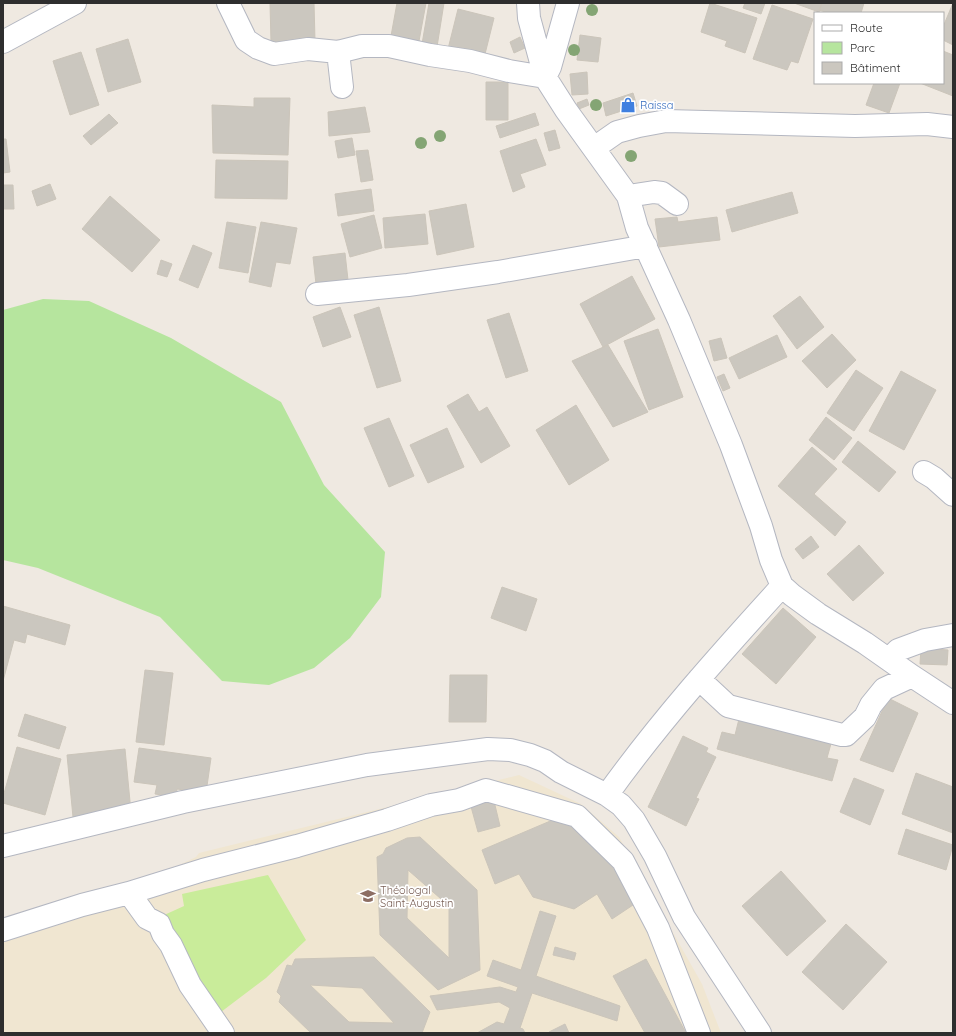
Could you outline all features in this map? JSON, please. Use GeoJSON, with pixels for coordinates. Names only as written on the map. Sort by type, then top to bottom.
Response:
{"type":"FeatureCollection","features":[{"type":"Feature","properties":{"kind":"street"},"geometry":{"type":"LineString","coordinates":[[3,42],[75,3]]}},
{"type":"Feature","properties":{"kind":"street"},"geometry":{"type":"LineString","coordinates":[[228,3],[246,40],[258,48],[274,54],[308,49],[338,52],[362,46],[389,46],[545,77]]}},
{"type":"Feature","properties":{"kind":"street"},"geometry":{"type":"LineString","coordinates":[[528,3],[529,18],[545,77],[566,110],[628,196],[637,228],[679,320],[731,445],[761,526],[771,560],[782,586],[818,614],[859,639],[953,703]]}},
{"type":"Feature","properties":{"kind":"street"},"geometry":{"type":"LineString","coordinates":[[545,77],[550,67],[568,3]]}},
{"type":"Feature","properties":{"kind":"street"},"geometry":{"type":"LineString","coordinates":[[338,52],[342,87]]}},
{"type":"Feature","properties":{"kind":"street"},"geometry":{"type":"LineString","coordinates":[[594,148],[617,132],[639,126],[666,122],[856,126],[927,124],[953,127]]}},
{"type":"Feature","properties":{"kind":"street"},"geometry":{"type":"LineString","coordinates":[[628,196],[654,192],[662,193],[677,204]]}},
{"type":"Feature","properties":{"kind":"street"},"geometry":{"type":"LineString","coordinates":[[317,294],[408,285],[498,272],[646,246]]}},
{"type":"Feature","properties":{"kind":"street"},"geometry":{"type":"LineString","coordinates":[[924,472],[934,478],[953,495]]}},
{"type":"Feature","properties":{"kind":"street"},"geometry":{"type":"LineString","coordinates":[[607,795],[660,724],[782,586]]}},
{"type":"Feature","properties":{"kind":"street"},"geometry":{"type":"LineString","coordinates":[[889,659],[898,650],[925,640],[953,635]]}},
{"type":"Feature","properties":{"kind":"street"},"geometry":{"type":"LineString","coordinates":[[699,679],[728,706],[846,735],[865,717],[871,705],[884,689],[912,676]]}},
{"type":"Feature","properties":{"kind":"street"},"geometry":{"type":"LineString","coordinates":[[3,846],[183,802],[389,761],[488,749],[510,750],[530,755],[545,761],[561,772],[607,795],[621,805],[634,820],[655,856],[684,917],[760,1033]]}},
{"type":"Feature","properties":{"kind":"street"},"geometry":{"type":"LineString","coordinates":[[3,930],[82,905],[129,893],[203,870],[297,846],[387,820],[431,805],[459,800],[486,790],[577,816],[623,861],[658,928],[699,1033]]}},
{"type":"Feature","properties":{"kind":"street"},"geometry":{"type":"LineString","coordinates":[[129,893],[147,918],[160,924],[163,934],[171,945],[190,985],[223,1033]]}},
{"type":"Feature","properties":{"kind":"shaded area","name":"Théologal Saint-Augustin"},"geometry":{"type":"Polygon","coordinates":[[[519,775],[581,804],[619,837],[702,984],[721,1033],[3,1033],[3,920],[165,872],[196,857],[199,853],[519,775]]]}},
{"type":"Feature","properties":{"kind":"green space"},"geometry":{"type":"Polygon","coordinates":[[[43,299],[89,301],[171,338],[281,402],[324,485],[385,552],[381,597],[350,638],[314,668],[269,685],[222,681],[160,617],[38,568],[3,560],[3,310],[43,299]]]}},
{"type":"Feature","properties":{"kind":"green space"},"geometry":{"type":"Polygon","coordinates":[[[268,875],[306,940],[266,978],[217,1015],[162,916],[184,906],[182,894],[268,875]]]}},
{"type":"Feature","properties":{"kind":"building"},"geometry":{"type":"Polygon","coordinates":[[[270,3],[314,3],[315,41],[271,42],[270,3]]]}},
{"type":"Feature","properties":{"kind":"building"},"geometry":{"type":"Polygon","coordinates":[[[397,3],[426,3],[419,41],[391,36],[397,3]]]}},
{"type":"Feature","properties":{"kind":"building"},"geometry":{"type":"Polygon","coordinates":[[[429,3],[444,3],[436,53],[421,50],[429,3]]]}},
{"type":"Feature","properties":{"kind":"building"},"geometry":{"type":"Polygon","coordinates":[[[710,3],[757,18],[745,53],[725,46],[727,41],[701,32],[710,3]]]}},
{"type":"Feature","properties":{"kind":"building"},"geometry":{"type":"Polygon","coordinates":[[[745,3],[765,3],[761,14],[743,8],[745,3]]]}},
{"type":"Feature","properties":{"kind":"building"},"geometry":{"type":"Polygon","coordinates":[[[794,3],[822,3],[819,12],[794,3]]]}},
{"type":"Feature","properties":{"kind":"building"},"geometry":{"type":"Polygon","coordinates":[[[822,3],[864,3],[861,12],[826,12],[819,10],[822,3]]]}},
{"type":"Feature","properties":{"kind":"building"},"geometry":{"type":"Polygon","coordinates":[[[953,3],[953,45],[944,40],[944,25],[953,3]]]}},
{"type":"Feature","properties":{"kind":"building"},"geometry":{"type":"Polygon","coordinates":[[[772,5],[813,19],[798,63],[791,61],[787,70],[753,59],[772,5]]]}},
{"type":"Feature","properties":{"kind":"building"},"geometry":{"type":"Polygon","coordinates":[[[458,9],[494,18],[484,58],[448,49],[458,9]]]}},
{"type":"Feature","properties":{"kind":"building"},"geometry":{"type":"Polygon","coordinates":[[[580,35],[601,38],[598,62],[577,60],[580,35]]]}},
{"type":"Feature","properties":{"kind":"building"},"geometry":{"type":"Polygon","coordinates":[[[520,37],[525,48],[514,53],[510,42],[520,37]]]}},
{"type":"Feature","properties":{"kind":"building"},"geometry":{"type":"Polygon","coordinates":[[[128,39],[141,82],[108,92],[96,49],[128,39]]]}},
{"type":"Feature","properties":{"kind":"building"},"geometry":{"type":"Polygon","coordinates":[[[944,51],[953,55],[953,96],[923,84],[944,84],[944,51]]]}},
{"type":"Feature","properties":{"kind":"building"},"geometry":{"type":"Polygon","coordinates":[[[81,52],[99,105],[70,115],[53,61],[81,52]]]}},
{"type":"Feature","properties":{"kind":"building"},"geometry":{"type":"Polygon","coordinates":[[[587,72],[588,94],[572,95],[570,74],[587,72]]]}},
{"type":"Feature","properties":{"kind":"building"},"geometry":{"type":"Polygon","coordinates":[[[486,82],[508,82],[508,120],[486,120],[486,82]]]}},
{"type":"Feature","properties":{"kind":"building"},"geometry":{"type":"Polygon","coordinates":[[[874,84],[900,84],[889,113],[866,105],[874,84]]]}},
{"type":"Feature","properties":{"kind":"building"},"geometry":{"type":"Polygon","coordinates":[[[633,93],[637,106],[606,116],[603,103],[633,93]]]}},
{"type":"Feature","properties":{"kind":"building"},"geometry":{"type":"Polygon","coordinates":[[[254,98],[290,98],[288,155],[213,153],[212,105],[254,107],[254,98]]]}},
{"type":"Feature","properties":{"kind":"building"},"geometry":{"type":"Polygon","coordinates":[[[587,99],[589,105],[579,109],[577,103],[587,99]]]}},
{"type":"Feature","properties":{"kind":"building"},"geometry":{"type":"Polygon","coordinates":[[[365,107],[370,132],[329,136],[328,112],[365,107]]]}},
{"type":"Feature","properties":{"kind":"building"},"geometry":{"type":"Polygon","coordinates":[[[535,113],[539,125],[500,138],[496,126],[535,113]]]}},
{"type":"Feature","properties":{"kind":"building"},"geometry":{"type":"Polygon","coordinates":[[[109,114],[118,123],[91,145],[83,136],[109,114]]]}},
{"type":"Feature","properties":{"kind":"building"},"geometry":{"type":"Polygon","coordinates":[[[555,130],[560,148],[549,151],[544,133],[555,130]]]}},
{"type":"Feature","properties":{"kind":"building"},"geometry":{"type":"Polygon","coordinates":[[[352,138],[355,155],[338,158],[335,141],[352,138]]]}},
{"type":"Feature","properties":{"kind":"building"},"geometry":{"type":"Polygon","coordinates":[[[3,139],[6,139],[10,172],[3,173],[3,139]]]}},
{"type":"Feature","properties":{"kind":"building"},"geometry":{"type":"Polygon","coordinates":[[[536,139],[546,165],[520,174],[525,187],[513,192],[500,151],[536,139]]]}},
{"type":"Feature","properties":{"kind":"building"},"geometry":{"type":"Polygon","coordinates":[[[368,150],[373,180],[361,182],[356,151],[368,150]]]}},
{"type":"Feature","properties":{"kind":"building"},"geometry":{"type":"Polygon","coordinates":[[[216,160],[288,161],[287,199],[215,198],[216,160]]]}},
{"type":"Feature","properties":{"kind":"building"},"geometry":{"type":"Polygon","coordinates":[[[50,184],[56,199],[37,206],[32,191],[50,184]]]}},
{"type":"Feature","properties":{"kind":"building"},"geometry":{"type":"Polygon","coordinates":[[[3,185],[13,185],[14,209],[3,209],[3,185]]]}},
{"type":"Feature","properties":{"kind":"building"},"geometry":{"type":"Polygon","coordinates":[[[371,189],[374,211],[338,216],[335,194],[371,189]]]}},
{"type":"Feature","properties":{"kind":"building"},"geometry":{"type":"Polygon","coordinates":[[[792,192],[798,213],[732,232],[726,210],[792,192]]]}},
{"type":"Feature","properties":{"kind":"building"},"geometry":{"type":"Polygon","coordinates":[[[110,196],[160,240],[132,272],[82,229],[110,196]]]}},
{"type":"Feature","properties":{"kind":"building"},"geometry":{"type":"Polygon","coordinates":[[[466,204],[474,247],[437,255],[429,211],[466,204]]]}},
{"type":"Feature","properties":{"kind":"building"},"geometry":{"type":"Polygon","coordinates":[[[425,214],[428,244],[385,248],[383,218],[425,214]]]}},
{"type":"Feature","properties":{"kind":"building"},"geometry":{"type":"Polygon","coordinates":[[[374,215],[382,248],[350,257],[341,224],[374,215]]]}},
{"type":"Feature","properties":{"kind":"building"},"geometry":{"type":"Polygon","coordinates":[[[677,217],[678,222],[717,217],[720,240],[659,247],[655,219],[677,217]]]}},
{"type":"Feature","properties":{"kind":"building"},"geometry":{"type":"Polygon","coordinates":[[[227,222],[256,227],[248,273],[219,268],[227,222]]]}},
{"type":"Feature","properties":{"kind":"building"},"geometry":{"type":"Polygon","coordinates":[[[261,222],[297,228],[290,264],[276,262],[271,287],[249,282],[261,222]]]}},
{"type":"Feature","properties":{"kind":"building"},"geometry":{"type":"Polygon","coordinates":[[[193,245],[212,253],[198,288],[179,280],[193,245]]]}},
{"type":"Feature","properties":{"kind":"building"},"geometry":{"type":"Polygon","coordinates":[[[345,253],[349,289],[317,293],[313,257],[345,253]]]}},
{"type":"Feature","properties":{"kind":"building"},"geometry":{"type":"Polygon","coordinates":[[[161,260],[172,264],[167,277],[157,274],[161,260]]]}},
{"type":"Feature","properties":{"kind":"building"},"geometry":{"type":"Polygon","coordinates":[[[632,276],[655,319],[603,347],[580,304],[632,276]]]}},
{"type":"Feature","properties":{"kind":"building"},"geometry":{"type":"Polygon","coordinates":[[[800,296],[824,327],[797,349],[773,316],[800,296]]]}},
{"type":"Feature","properties":{"kind":"building"},"geometry":{"type":"Polygon","coordinates":[[[340,307],[351,337],[323,347],[313,317],[340,307]]]}},
{"type":"Feature","properties":{"kind":"building"},"geometry":{"type":"Polygon","coordinates":[[[379,307],[401,381],[377,388],[354,315],[379,307]]]}},
{"type":"Feature","properties":{"kind":"building"},"geometry":{"type":"Polygon","coordinates":[[[509,313],[528,371],[506,378],[487,320],[509,313]]]}},
{"type":"Feature","properties":{"kind":"building"},"geometry":{"type":"Polygon","coordinates":[[[658,329],[683,397],[649,410],[624,341],[658,329]]]}},
{"type":"Feature","properties":{"kind":"building"},"geometry":{"type":"Polygon","coordinates":[[[832,334],[856,360],[827,388],[802,361],[832,334]]]}},
{"type":"Feature","properties":{"kind":"building"},"geometry":{"type":"Polygon","coordinates":[[[777,335],[787,357],[739,379],[729,358],[777,335]]]}},
{"type":"Feature","properties":{"kind":"building"},"geometry":{"type":"Polygon","coordinates":[[[721,338],[727,358],[714,361],[709,341],[721,338]]]}},
{"type":"Feature","properties":{"kind":"building"},"geometry":{"type":"Polygon","coordinates":[[[608,345],[648,412],[613,427],[572,361],[608,345]]]}},
{"type":"Feature","properties":{"kind":"building"},"geometry":{"type":"Polygon","coordinates":[[[856,370],[883,388],[854,431],[827,413],[856,370]]]}},
{"type":"Feature","properties":{"kind":"building"},"geometry":{"type":"Polygon","coordinates":[[[901,371],[936,390],[904,450],[869,431],[901,371]]]}},
{"type":"Feature","properties":{"kind":"building"},"geometry":{"type":"Polygon","coordinates":[[[724,374],[730,388],[723,391],[717,377],[724,374]]]}},
{"type":"Feature","properties":{"kind":"building"},"geometry":{"type":"Polygon","coordinates":[[[468,394],[479,412],[487,407],[510,446],[481,463],[447,406],[468,394]]]}},
{"type":"Feature","properties":{"kind":"building"},"geometry":{"type":"Polygon","coordinates":[[[576,405],[609,460],[569,485],[536,430],[576,405]]]}},
{"type":"Feature","properties":{"kind":"building"},"geometry":{"type":"Polygon","coordinates":[[[826,417],[852,438],[834,460],[809,440],[826,417]]]}},
{"type":"Feature","properties":{"kind":"building"},"geometry":{"type":"Polygon","coordinates":[[[389,418],[414,476],[389,487],[364,428],[389,418]]]}},
{"type":"Feature","properties":{"kind":"building"},"geometry":{"type":"Polygon","coordinates":[[[447,428],[464,467],[428,483],[410,445],[447,428]]]}},
{"type":"Feature","properties":{"kind":"building"},"geometry":{"type":"Polygon","coordinates":[[[858,441],[896,472],[879,492],[842,462],[858,441]]]}},
{"type":"Feature","properties":{"kind":"building"},"geometry":{"type":"Polygon","coordinates":[[[812,447],[837,469],[814,494],[846,522],[835,536],[778,486],[812,447]]]}},
{"type":"Feature","properties":{"kind":"building"},"geometry":{"type":"Polygon","coordinates":[[[811,536],[819,547],[803,559],[795,549],[811,536]]]}},
{"type":"Feature","properties":{"kind":"building"},"geometry":{"type":"Polygon","coordinates":[[[859,545],[884,573],[853,601],[827,574],[859,545]]]}},
{"type":"Feature","properties":{"kind":"building"},"geometry":{"type":"Polygon","coordinates":[[[502,587],[537,599],[526,631],[491,618],[502,587]]]}},
{"type":"Feature","properties":{"kind":"building"},"geometry":{"type":"Polygon","coordinates":[[[3,606],[70,625],[65,645],[27,634],[25,643],[14,640],[3,681],[3,606]]]}},
{"type":"Feature","properties":{"kind":"building"},"geometry":{"type":"Polygon","coordinates":[[[783,608],[816,637],[776,684],[742,654],[783,608]]]}},
{"type":"Feature","properties":{"kind":"building"},"geometry":{"type":"Polygon","coordinates":[[[921,648],[948,650],[947,665],[920,664],[921,648]]]}},
{"type":"Feature","properties":{"kind":"building"},"geometry":{"type":"Polygon","coordinates":[[[145,670],[173,673],[164,745],[136,742],[145,670]]]}},
{"type":"Feature","properties":{"kind":"building"},"geometry":{"type":"Polygon","coordinates":[[[450,675],[487,675],[486,722],[449,722],[450,675]]]}},
{"type":"Feature","properties":{"kind":"building"},"geometry":{"type":"Polygon","coordinates":[[[888,698],[918,713],[893,772],[860,760],[888,698]]]}},
{"type":"Feature","properties":{"kind":"building"},"geometry":{"type":"Polygon","coordinates":[[[25,714],[66,727],[59,749],[18,736],[25,714]]]}},
{"type":"Feature","properties":{"kind":"building"},"geometry":{"type":"Polygon","coordinates":[[[740,715],[832,740],[827,758],[838,760],[832,781],[717,749],[722,732],[735,735],[740,715]]]}},
{"type":"Feature","properties":{"kind":"building"},"geometry":{"type":"Polygon","coordinates":[[[683,736],[708,748],[706,752],[716,757],[696,798],[699,799],[686,826],[648,807],[683,736]]]}},
{"type":"Feature","properties":{"kind":"building"},"geometry":{"type":"Polygon","coordinates":[[[17,747],[61,759],[45,815],[3,803],[3,797],[17,747]]]}},
{"type":"Feature","properties":{"kind":"building"},"geometry":{"type":"Polygon","coordinates":[[[139,748],[211,758],[206,793],[177,789],[176,797],[155,794],[157,785],[134,782],[139,748]]]}},
{"type":"Feature","properties":{"kind":"building"},"geometry":{"type":"Polygon","coordinates":[[[125,749],[131,812],[73,817],[67,755],[125,749]]]}},
{"type":"Feature","properties":{"kind":"building"},"geometry":{"type":"Polygon","coordinates":[[[916,773],[953,787],[953,833],[902,814],[916,773]]]}},
{"type":"Feature","properties":{"kind":"building"},"geometry":{"type":"Polygon","coordinates":[[[854,778],[884,790],[870,825],[840,812],[854,778]]]}},
{"type":"Feature","properties":{"kind":"building"},"geometry":{"type":"Polygon","coordinates":[[[493,797],[500,826],[478,832],[470,803],[493,797]]]}},
{"type":"Feature","properties":{"kind":"building"},"geometry":{"type":"Polygon","coordinates":[[[555,819],[596,828],[639,901],[612,919],[597,894],[574,909],[533,897],[519,874],[495,884],[482,850],[555,819]]]}},
{"type":"Feature","properties":{"kind":"building"},"geometry":{"type":"Polygon","coordinates":[[[906,829],[953,845],[946,870],[898,854],[906,829]]]}},
{"type":"Feature","properties":{"kind":"building"},"geometry":{"type":"Polygon","coordinates":[[[420,837],[477,890],[480,970],[438,990],[380,935],[377,857],[383,854],[386,848],[407,838],[420,837]],[[408,870],[407,918],[449,958],[449,906],[408,870]]]}},
{"type":"Feature","properties":{"kind":"building"},"geometry":{"type":"Polygon","coordinates":[[[781,871],[826,921],[787,956],[742,906],[781,871]]]}},
{"type":"Feature","properties":{"kind":"building"},"geometry":{"type":"Polygon","coordinates":[[[540,911],[556,916],[536,976],[620,1006],[617,1021],[532,993],[520,1028],[523,1029],[525,1033],[477,1033],[497,1022],[504,1024],[510,1008],[499,1002],[437,1010],[430,996],[500,987],[516,992],[518,987],[487,976],[493,960],[521,970],[540,911]]]}},
{"type":"Feature","properties":{"kind":"building"},"geometry":{"type":"Polygon","coordinates":[[[846,924],[887,962],[843,1010],[802,972],[846,924]]]}},
{"type":"Feature","properties":{"kind":"building"},"geometry":{"type":"Polygon","coordinates":[[[555,947],[576,953],[574,960],[553,955],[555,947]]]}},
{"type":"Feature","properties":{"kind":"building"},"geometry":{"type":"Polygon","coordinates":[[[374,957],[430,1012],[422,1033],[311,1033],[279,1002],[281,996],[277,992],[287,965],[292,966],[295,959],[374,957]],[[310,985],[349,1022],[394,1023],[362,988],[310,985]]]}},
{"type":"Feature","properties":{"kind":"building"},"geometry":{"type":"Polygon","coordinates":[[[646,959],[686,1033],[645,1033],[613,976],[646,959]]]}},
{"type":"Feature","properties":{"kind":"building"},"geometry":{"type":"Polygon","coordinates":[[[565,1024],[569,1033],[549,1032],[565,1024]]]}},
{"type":"Feature","properties":{"kind":"place","name":"Raissa"},"geometry":{"type":"Point","coordinates":[628,105]}},
{"type":"Feature","properties":{"kind":"place","name":"Théologal Saint-Augustin"},"geometry":{"type":"Point","coordinates":[368,896]}}]}
